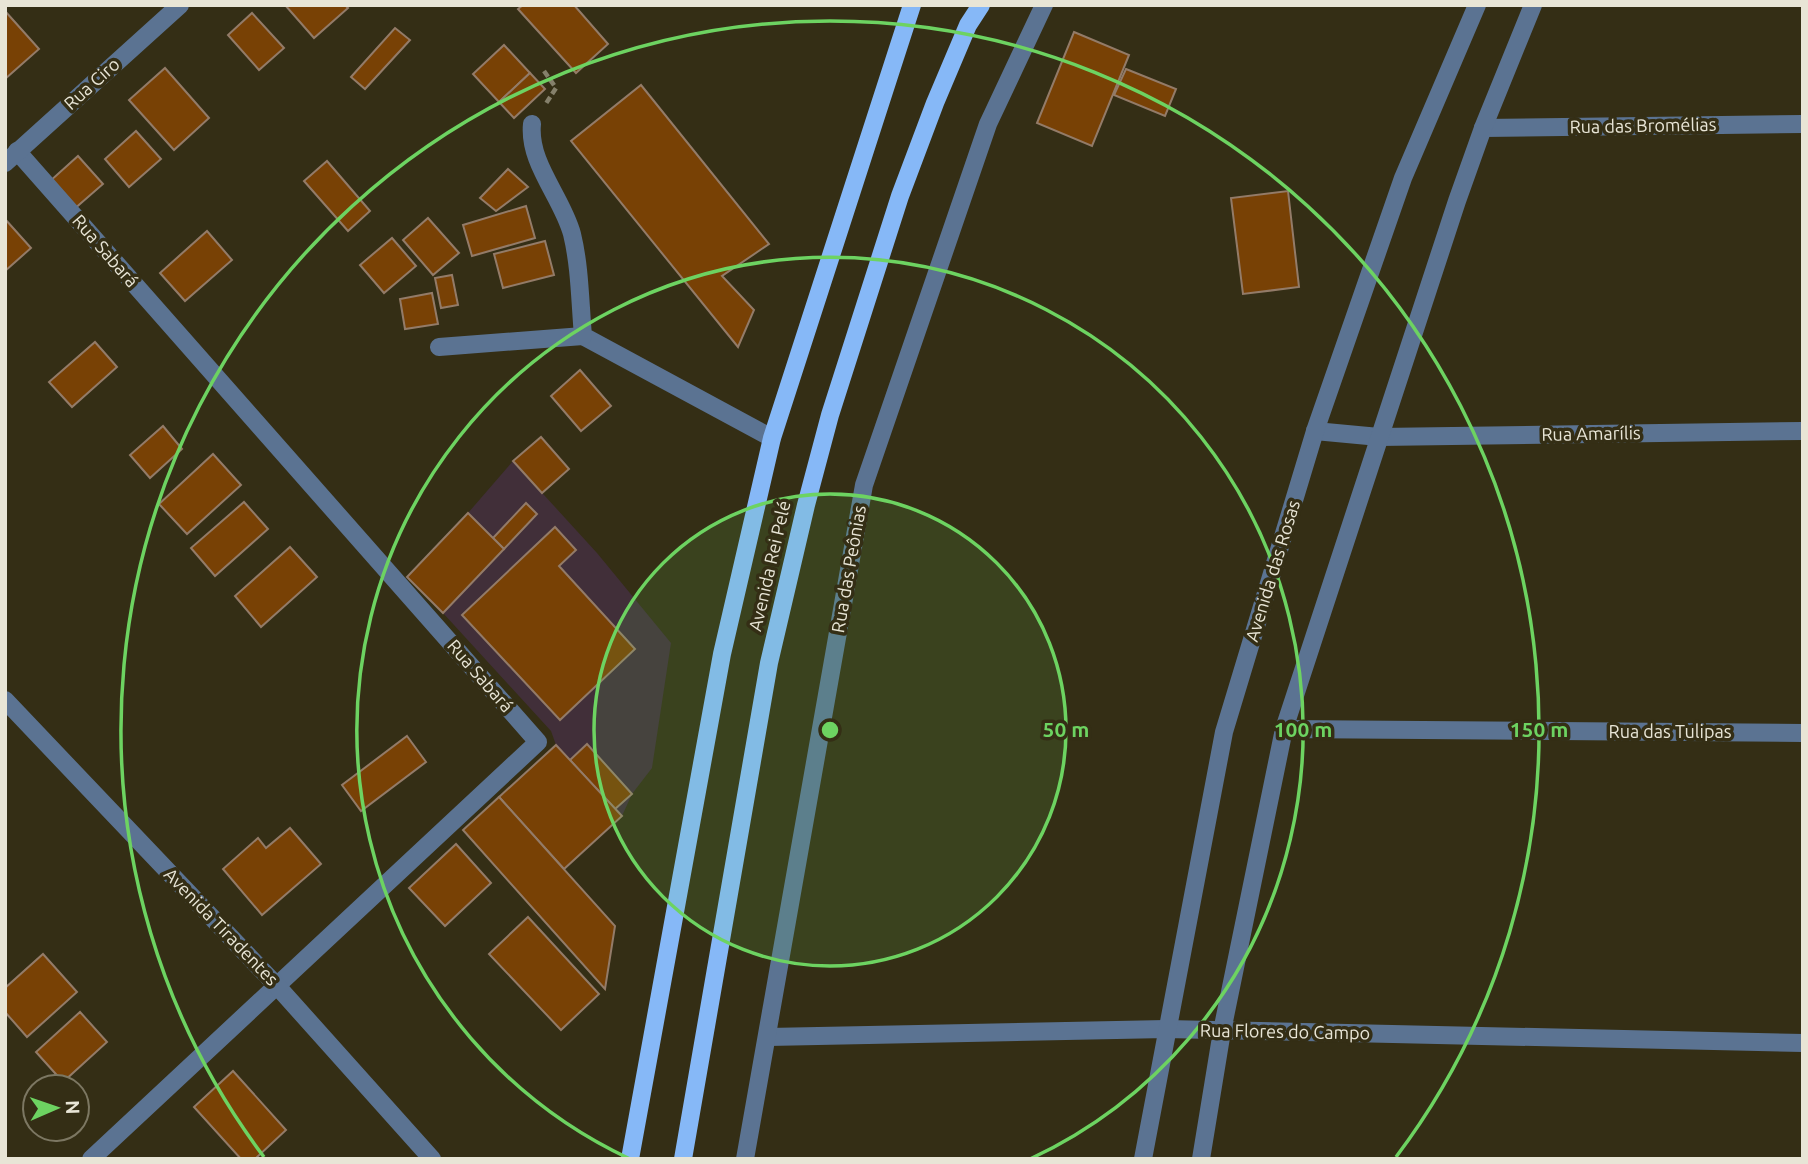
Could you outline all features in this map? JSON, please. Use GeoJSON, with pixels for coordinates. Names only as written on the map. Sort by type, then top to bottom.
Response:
{"type":"FeatureCollection","features":[{"type":"Feature","properties":{"kind":"main road","name":"Avenida Rei Pelé"},"geometry":{"type":"LineString","coordinates":[[630,1159],[722,654],[772,438],[912,5]]}},
{"type":"Feature","properties":{"kind":"main road","name":"Avenida Rei Pelé"},"geometry":{"type":"LineString","coordinates":[[683,1159],[769,663],[806,505],[830,415],[900,196],[968,25],[981,5]]}},
{"type":"Feature","properties":{"kind":"street","name":"Rua Ciro"},"geometry":{"type":"LineString","coordinates":[[11,157],[180,5]]}},
{"type":"Feature","properties":{"kind":"street","name":"Rua das Peônias"},"geometry":{"type":"LineString","coordinates":[[745,1159],[863,485],[988,124],[1044,5]]}},
{"type":"Feature","properties":{"kind":"street","name":"Avenida das Rosas"},"geometry":{"type":"LineString","coordinates":[[1143,1159],[1224,732],[1315,431],[1403,177],[1477,5]]}},
{"type":"Feature","properties":{"kind":"street"},"geometry":{"type":"LineString","coordinates":[[1201,1159],[1222,1031],[1284,729],[1483,128],[1533,5]]}},
{"type":"Feature","properties":{"kind":"street"},"geometry":{"type":"LineString","coordinates":[[532,124],[533,148],[560,202],[571,232],[583,336]]}},
{"type":"Feature","properties":{"kind":"street","name":"Rua das Bromélias"},"geometry":{"type":"LineString","coordinates":[[1483,128],[1803,124]]}},
{"type":"Feature","properties":{"kind":"street","name":"Rua Sabará"},"geometry":{"type":"LineString","coordinates":[[11,157],[538,743],[91,1159]]}},
{"type":"Feature","properties":{"kind":"street"},"geometry":{"type":"LineString","coordinates":[[439,347],[583,336],[772,438]]}},
{"type":"Feature","properties":{"kind":"street","name":"Rua Amarílis"},"geometry":{"type":"LineString","coordinates":[[1315,431],[1379,438],[1803,431]]}},
{"type":"Feature","properties":{"kind":"street","name":"Avenida Tiradentes"},"geometry":{"type":"LineString","coordinates":[[6,702],[278,987],[432,1159]]}},
{"type":"Feature","properties":{"kind":"street","name":"Rua das Tulipas"},"geometry":{"type":"LineString","coordinates":[[1284,729],[1803,733]]}},
{"type":"Feature","properties":{"kind":"street","name":"Rua Flores do Campo"},"geometry":{"type":"LineString","coordinates":[[768,1037],[1166,1029],[1803,1043]]}},
{"type":"Feature","properties":{"kind":"path"},"geometry":{"type":"LineString","coordinates":[[532,124],[556,88],[544,71]]}},
{"type":"Feature","properties":{"kind":"shaded area"},"geometry":{"type":"Polygon","coordinates":[[[513,461],[597,553],[671,643],[652,768],[632,794],[622,816],[556,745],[551,731],[407,577],[513,461]]]}},
{"type":"Feature","properties":{"kind":"building"},"geometry":{"type":"Polygon","coordinates":[[[285,5],[345,5],[348,8],[314,38],[285,5]]]}},
{"type":"Feature","properties":{"kind":"building"},"geometry":{"type":"Polygon","coordinates":[[[523,5],[574,5],[608,44],[576,73],[518,9],[523,5]]]}},
{"type":"Feature","properties":{"kind":"building"},"geometry":{"type":"Polygon","coordinates":[[[5,11],[39,49],[5,79],[5,11]]]}},
{"type":"Feature","properties":{"kind":"building"},"geometry":{"type":"Polygon","coordinates":[[[252,13],[284,48],[259,70],[228,35],[252,13]]]}},
{"type":"Feature","properties":{"kind":"building"},"geometry":{"type":"Polygon","coordinates":[[[395,28],[410,40],[365,89],[351,77],[395,28]]]}},
{"type":"Feature","properties":{"kind":"building"},"geometry":{"type":"Polygon","coordinates":[[[1074,32],[1129,55],[1092,146],[1037,123],[1074,32]]]}},
{"type":"Feature","properties":{"kind":"building"},"geometry":{"type":"Polygon","coordinates":[[[504,45],[530,73],[499,102],[473,74],[504,45]]]}},
{"type":"Feature","properties":{"kind":"building"},"geometry":{"type":"Polygon","coordinates":[[[165,68],[209,118],[174,150],[129,100],[165,68]]]}},
{"type":"Feature","properties":{"kind":"building"},"geometry":{"type":"Polygon","coordinates":[[[1126,69],[1176,89],[1165,116],[1114,95],[1126,69]]]}},
{"type":"Feature","properties":{"kind":"building"},"geometry":{"type":"Polygon","coordinates":[[[530,73],[545,89],[514,118],[499,102],[530,73]]]}},
{"type":"Feature","properties":{"kind":"building"},"geometry":{"type":"Polygon","coordinates":[[[641,85],[769,244],[722,276],[754,310],[738,347],[571,141],[641,85]]]}},
{"type":"Feature","properties":{"kind":"building"},"geometry":{"type":"Polygon","coordinates":[[[136,131],[161,159],[129,187],[105,159],[136,131]]]}},
{"type":"Feature","properties":{"kind":"building"},"geometry":{"type":"Polygon","coordinates":[[[78,156],[103,184],[73,210],[49,182],[78,156]]]}},
{"type":"Feature","properties":{"kind":"building"},"geometry":{"type":"Polygon","coordinates":[[[327,161],[370,211],[348,231],[304,181],[327,161]]]}},
{"type":"Feature","properties":{"kind":"building"},"geometry":{"type":"Polygon","coordinates":[[[508,169],[528,187],[496,211],[480,198],[508,169]]]}},
{"type":"Feature","properties":{"kind":"building"},"geometry":{"type":"Polygon","coordinates":[[[1288,191],[1299,287],[1243,294],[1231,198],[1288,191]]]}},
{"type":"Feature","properties":{"kind":"building"},"geometry":{"type":"Polygon","coordinates":[[[526,206],[535,238],[472,256],[463,225],[526,206]]]}},
{"type":"Feature","properties":{"kind":"building"},"geometry":{"type":"Polygon","coordinates":[[[428,218],[459,253],[433,275],[403,240],[428,218]]]}},
{"type":"Feature","properties":{"kind":"building"},"geometry":{"type":"Polygon","coordinates":[[[5,219],[31,248],[5,271],[5,219]]]}},
{"type":"Feature","properties":{"kind":"building"},"geometry":{"type":"Polygon","coordinates":[[[207,231],[232,260],[185,301],[160,273],[207,231]]]}},
{"type":"Feature","properties":{"kind":"building"},"geometry":{"type":"Polygon","coordinates":[[[392,238],[416,266],[384,293],[360,265],[392,238]]]}},
{"type":"Feature","properties":{"kind":"building"},"geometry":{"type":"Polygon","coordinates":[[[545,241],[554,275],[503,288],[494,254],[545,241]]]}},
{"type":"Feature","properties":{"kind":"building"},"geometry":{"type":"Polygon","coordinates":[[[452,275],[458,305],[441,308],[435,278],[452,275]]]}},
{"type":"Feature","properties":{"kind":"building"},"geometry":{"type":"Polygon","coordinates":[[[432,293],[438,324],[405,329],[400,299],[432,293]]]}},
{"type":"Feature","properties":{"kind":"building"},"geometry":{"type":"Polygon","coordinates":[[[95,342],[117,367],[72,407],[49,382],[95,342]]]}},
{"type":"Feature","properties":{"kind":"building"},"geometry":{"type":"Polygon","coordinates":[[[580,370],[611,406],[581,431],[551,396],[580,370]]]}},
{"type":"Feature","properties":{"kind":"building"},"geometry":{"type":"Polygon","coordinates":[[[163,426],[182,449],[150,478],[130,455],[163,426]]]}},
{"type":"Feature","properties":{"kind":"building"},"geometry":{"type":"Polygon","coordinates":[[[541,437],[569,469],[542,493],[513,461],[541,437]]]}},
{"type":"Feature","properties":{"kind":"building"},"geometry":{"type":"Polygon","coordinates":[[[213,454],[241,485],[187,534],[159,504],[213,454]]]}},
{"type":"Feature","properties":{"kind":"building"},"geometry":{"type":"Polygon","coordinates":[[[244,502],[268,529],[215,576],[191,548],[244,502]]]}},
{"type":"Feature","properties":{"kind":"building"},"geometry":{"type":"Polygon","coordinates":[[[526,503],[537,514],[504,549],[493,538],[526,503]]]}},
{"type":"Feature","properties":{"kind":"building"},"geometry":{"type":"Polygon","coordinates":[[[468,513],[504,549],[443,613],[407,577],[468,513]]]}},
{"type":"Feature","properties":{"kind":"building"},"geometry":{"type":"Polygon","coordinates":[[[555,527],[576,550],[559,566],[635,649],[560,720],[462,615],[555,527]]]}},
{"type":"Feature","properties":{"kind":"building"},"geometry":{"type":"Polygon","coordinates":[[[290,547],[317,577],[261,627],[235,596],[290,547]]]}},
{"type":"Feature","properties":{"kind":"building"},"geometry":{"type":"Polygon","coordinates":[[[407,736],[426,762],[361,811],[342,785],[407,736]]]}},
{"type":"Feature","properties":{"kind":"building"},"geometry":{"type":"Polygon","coordinates":[[[587,744],[632,794],[615,809],[570,760],[587,744]]]}},
{"type":"Feature","properties":{"kind":"building"},"geometry":{"type":"Polygon","coordinates":[[[556,745],[622,816],[564,869],[499,797],[556,745]]]}},
{"type":"Feature","properties":{"kind":"building"},"geometry":{"type":"Polygon","coordinates":[[[499,797],[615,926],[605,989],[463,830],[499,797]]]}},
{"type":"Feature","properties":{"kind":"building"},"geometry":{"type":"Polygon","coordinates":[[[290,828],[321,864],[262,915],[223,869],[258,838],[266,848],[290,828]]]}},
{"type":"Feature","properties":{"kind":"building"},"geometry":{"type":"Polygon","coordinates":[[[456,844],[491,883],[445,926],[409,888],[456,844]]]}},
{"type":"Feature","properties":{"kind":"building"},"geometry":{"type":"Polygon","coordinates":[[[528,917],[599,994],[561,1030],[489,954],[528,917]]]}},
{"type":"Feature","properties":{"kind":"building"},"geometry":{"type":"Polygon","coordinates":[[[43,954],[77,992],[27,1037],[5,1012],[5,988],[43,954]]]}},
{"type":"Feature","properties":{"kind":"building"},"geometry":{"type":"Polygon","coordinates":[[[80,1012],[107,1042],[73,1073],[55,1073],[36,1052],[80,1012]]]}},
{"type":"Feature","properties":{"kind":"building"},"geometry":{"type":"Polygon","coordinates":[[[233,1071],[286,1130],[255,1159],[241,1159],[194,1107],[233,1071]]]}}]}
